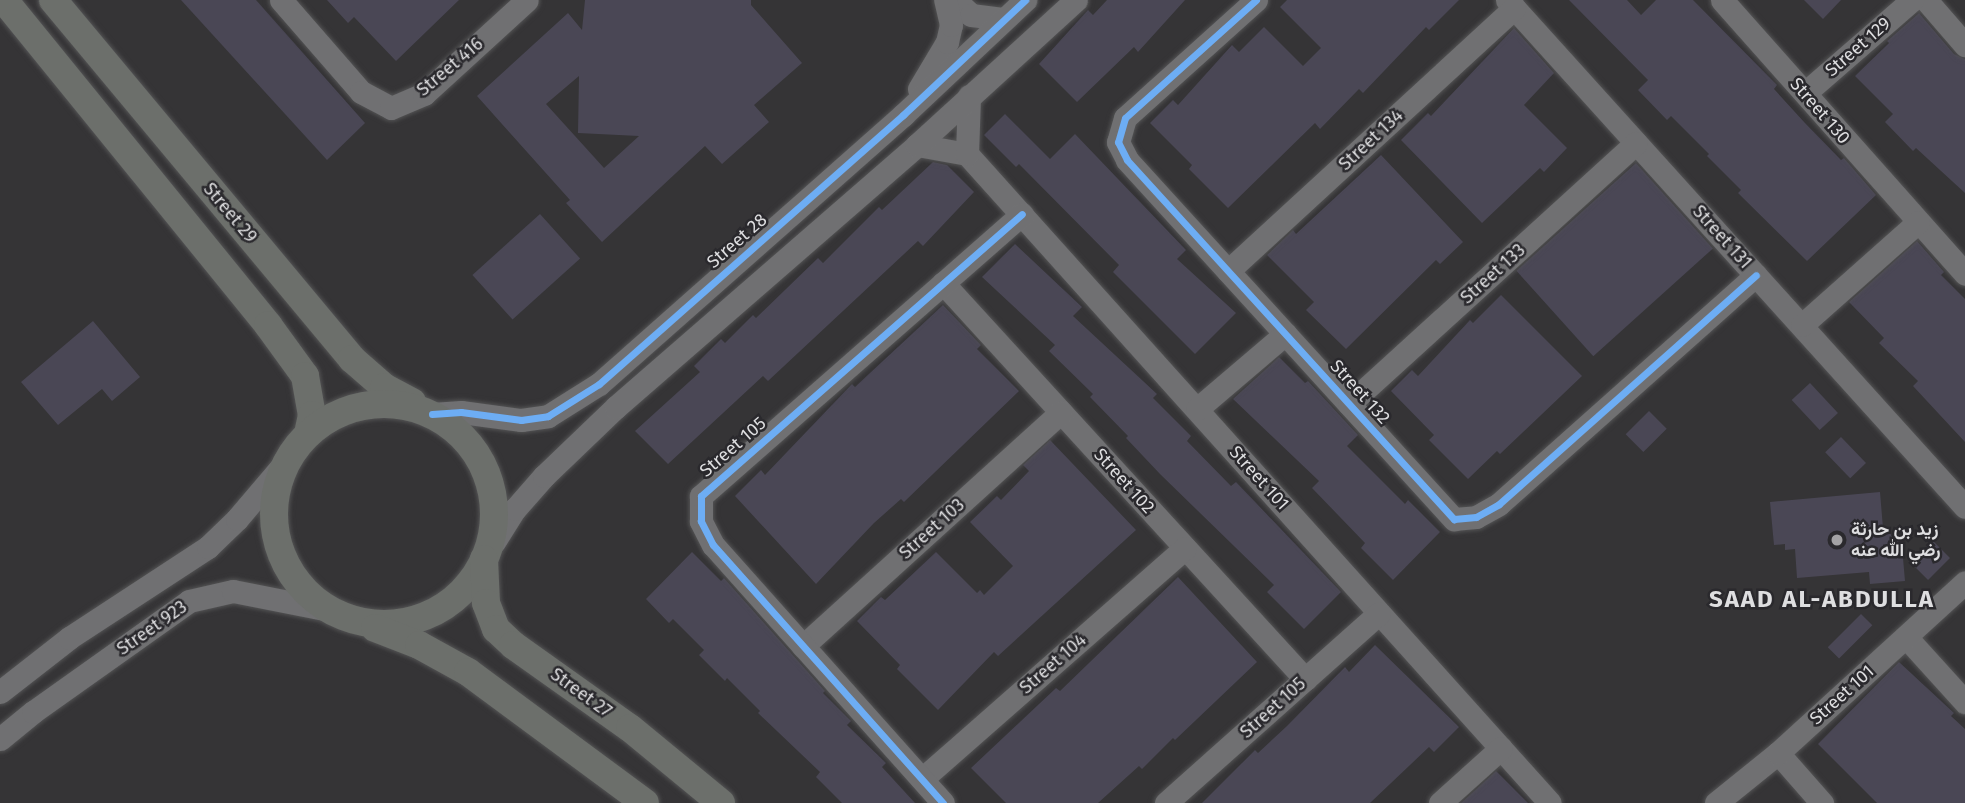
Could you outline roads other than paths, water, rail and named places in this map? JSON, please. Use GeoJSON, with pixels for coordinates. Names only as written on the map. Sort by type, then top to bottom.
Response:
{"type":"FeatureCollection","features":[{"type":"Feature","properties":{"kind":"main road"},"geometry":{"type":"LineString","coordinates":[[5,0],[268,325],[304,376],[312,415],[308,433]]}},
{"type":"Feature","properties":{"kind":"main road","name":"Street 29"},"geometry":{"type":"LineString","coordinates":[[53,0],[352,359],[384,387],[428,411]]}},
{"type":"Feature","properties":{"kind":"main road"},"geometry":{"type":"LineString","coordinates":[[366,625],[407,622],[445,608],[474,578],[489,551],[494,501],[483,460],[458,429],[428,411],[381,403],[341,409],[308,433],[282,466],[273,506],[277,547],[297,582],[329,610],[366,625],[419,645],[468,671],[645,803]]}},
{"type":"Feature","properties":{"kind":"main road","name":"Street 27"},"geometry":{"type":"LineString","coordinates":[[489,551],[486,603],[496,629],[513,645],[630,728],[721,803]]}},
{"type":"Feature","properties":{"kind":"street","name":"Street 416"},"geometry":{"type":"LineString","coordinates":[[281,0],[361,92],[391,108],[424,93],[527,0]]}},
{"type":"Feature","properties":{"kind":"street"},"geometry":{"type":"LineString","coordinates":[[903,115],[947,42],[951,25],[945,0]]}},
{"type":"Feature","properties":{"kind":"street"},"geometry":{"type":"LineString","coordinates":[[955,0],[971,15],[1003,19]]}},
{"type":"Feature","properties":{"kind":"street","name":"Street 28"},"geometry":{"type":"LineString","coordinates":[[428,411],[522,419],[548,416],[599,384],[903,115],[1025,0]]}},
{"type":"Feature","properties":{"kind":"street"},"geometry":{"type":"LineString","coordinates":[[489,551],[515,509],[544,476],[616,407],[917,145],[1076,0]]}},
{"type":"Feature","properties":{"kind":"street","name":"Street 132"},"geometry":{"type":"LineString","coordinates":[[1256,0],[1125,118],[1118,142],[1127,160],[1454,519],[1476,517],[1499,504],[1756,275]]}},
{"type":"Feature","properties":{"kind":"street","name":"Street 130"},"geometry":{"type":"LineString","coordinates":[[1722,0],[1965,274]]}},
{"type":"Feature","properties":{"kind":"street","name":"Street 129"},"geometry":{"type":"LineString","coordinates":[[1805,93],[1912,0]]}},
{"type":"Feature","properties":{"kind":"street"},"geometry":{"type":"LineString","coordinates":[[1926,0],[1965,45]]}},
{"type":"Feature","properties":{"kind":"street","name":"Street 134"},"geometry":{"type":"LineString","coordinates":[[1228,271],[1511,4]]}},
{"type":"Feature","properties":{"kind":"street","name":"Street 131"},"geometry":{"type":"LineString","coordinates":[[1511,4],[1965,507]]}},
{"type":"Feature","properties":{"kind":"street"},"geometry":{"type":"LineString","coordinates":[[917,145],[967,154],[969,96]]}},
{"type":"Feature","properties":{"kind":"street","name":"Street 133"},"geometry":{"type":"LineString","coordinates":[[1349,404],[1636,143]]}},
{"type":"Feature","properties":{"kind":"street","name":"Street 101"},"geometry":{"type":"LineString","coordinates":[[967,154],[1550,803]]}},
{"type":"Feature","properties":{"kind":"street","name":"Street 105"},"geometry":{"type":"LineString","coordinates":[[943,803],[713,545],[701,521],[701,496],[1022,214]]}},
{"type":"Feature","properties":{"kind":"street"},"geometry":{"type":"LineString","coordinates":[[1802,325],[1918,222]]}},
{"type":"Feature","properties":{"kind":"street","name":"Street 102"},"geometry":{"type":"LineString","coordinates":[[943,283],[1305,679]]}},
{"type":"Feature","properties":{"kind":"street"},"geometry":{"type":"LineString","coordinates":[[1197,409],[1285,334]]}},
{"type":"Feature","properties":{"kind":"street","name":"Street 103"},"geometry":{"type":"LineString","coordinates":[[803,646],[1060,412]]}},
{"type":"Feature","properties":{"kind":"street","name":"Street 923"},"geometry":{"type":"LineString","coordinates":[[0,692],[69,638],[208,547],[237,519],[282,466]]}},
{"type":"Feature","properties":{"kind":"street","name":"Street 104"},"geometry":{"type":"LineString","coordinates":[[922,779],[1185,548]]}},
{"type":"Feature","properties":{"kind":"street","name":"Street 101"},"geometry":{"type":"LineString","coordinates":[[1716,803],[1778,753],[1965,582]]}},
{"type":"Feature","properties":{"kind":"street","name":"Street 923"},"geometry":{"type":"LineString","coordinates":[[0,739],[33,712],[189,601],[233,591],[329,610]]}},
{"type":"Feature","properties":{"kind":"street","name":"Street 105"},"geometry":{"type":"LineString","coordinates":[[1166,803],[1379,613]]}},
{"type":"Feature","properties":{"kind":"street"},"geometry":{"type":"LineString","coordinates":[[1906,637],[1965,702]]}},
{"type":"Feature","properties":{"kind":"street"},"geometry":{"type":"LineString","coordinates":[[1440,803],[1501,748]]}},
{"type":"Feature","properties":{"kind":"street"},"geometry":{"type":"LineString","coordinates":[[1778,753],[1822,803]]}},
{"type":"Feature","properties":{"kind":"place","name":"زيد بن حارثة رضي الله عنه"},"geometry":{"type":"Point","coordinates":[1837,540]}},
{"type":"Feature","properties":{"kind":"district","name":"SAAD AL-ABDULLA"},"geometry":{"type":"Point","coordinates":[1822,600]}}]}
